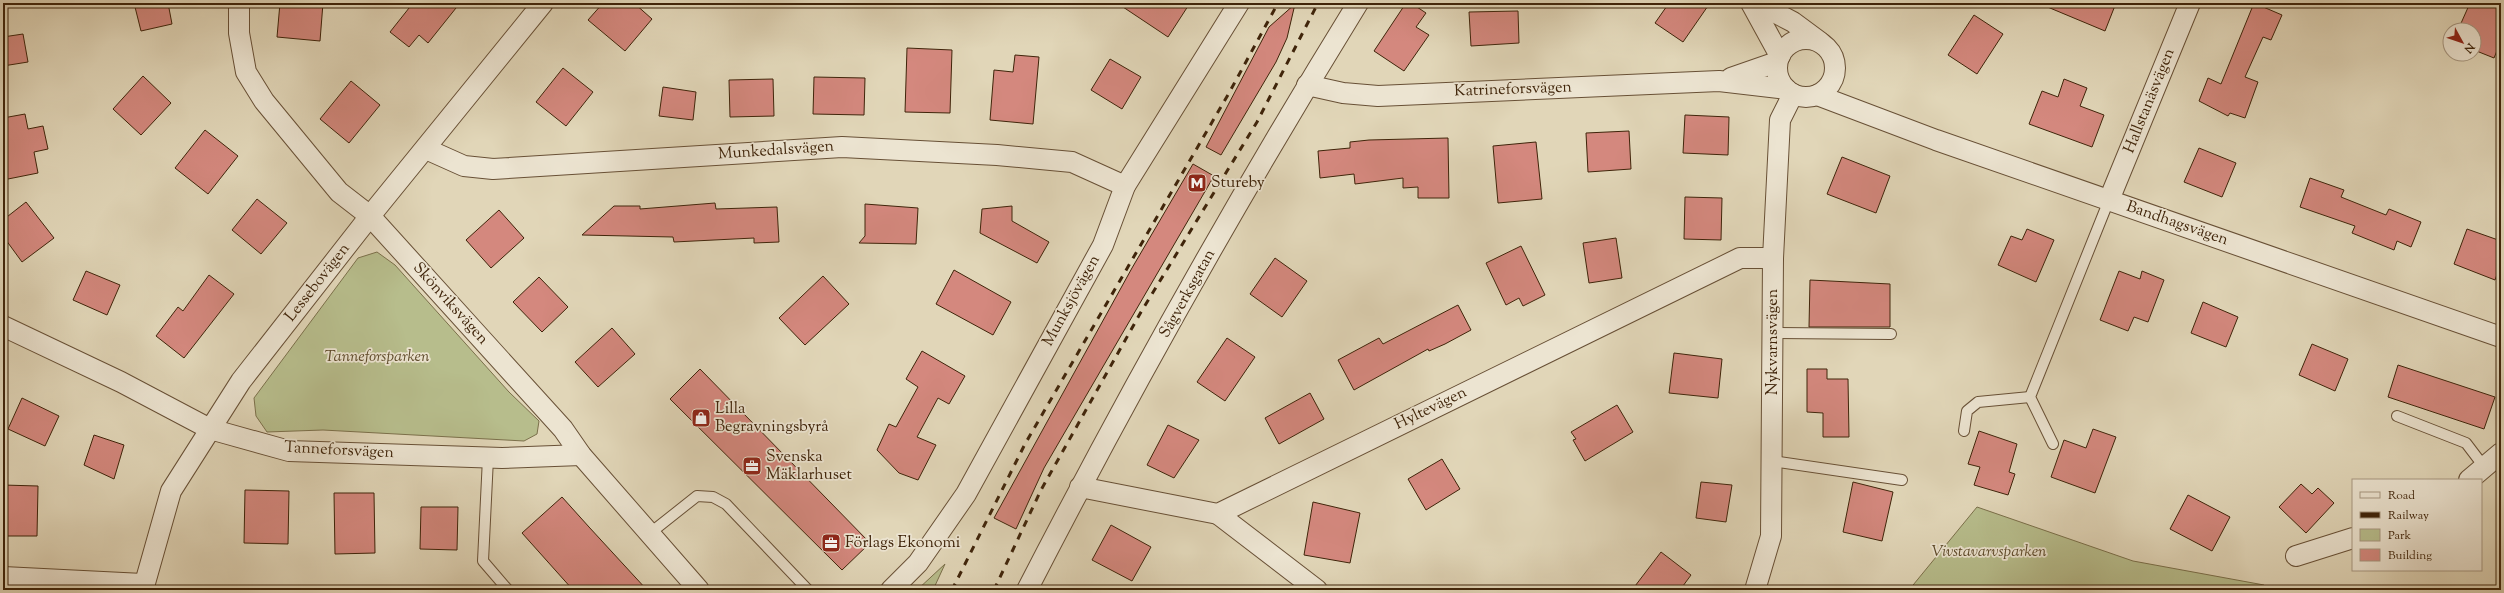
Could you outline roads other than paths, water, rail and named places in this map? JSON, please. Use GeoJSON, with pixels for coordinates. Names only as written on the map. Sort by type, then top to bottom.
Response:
{"type":"FeatureCollection","features":[{"type":"Feature","properties":{"kind":"street","name":"Skönviksvägen"},"geometry":{"type":"LineString","coordinates":[[239,3],[239,33],[246,72],[264,102],[339,192],[370,216],[563,429],[581,455],[699,590]]}},
{"type":"Feature","properties":{"kind":"street","name":"Lessebovägen"},"geometry":{"type":"LineString","coordinates":[[143,587],[171,491],[241,381],[370,216],[426,149],[543,3]]}},
{"type":"Feature","properties":{"kind":"street","name":"Munksjövägen"},"geometry":{"type":"LineString","coordinates":[[891,590],[918,563],[966,494],[1103,245],[1124,186],[1239,3]]}},
{"type":"Feature","properties":{"kind":"street","name":"Sågverksgatan"},"geometry":{"type":"LineString","coordinates":[[1027,590],[1080,487],[1274,140],[1358,3]]}},
{"type":"Feature","properties":{"kind":"street"},"geometry":{"type":"LineString","coordinates":[[1751,3],[1778,59],[1777,72],[1789,92]]}},
{"type":"Feature","properties":{"kind":"street"},"geometry":{"type":"LineString","coordinates":[[1757,3],[1792,22],[1828,48],[1854,108]]}},
{"type":"Feature","properties":{"kind":"street","name":"Hallstanäsvägen"},"geometry":{"type":"LineString","coordinates":[[2110,200],[2190,3]]}},
{"type":"Feature","properties":{"kind":"street"},"geometry":{"type":"LineString","coordinates":[[1778,59],[1793,42],[1810,39],[1820,42]]}},
{"type":"Feature","properties":{"kind":"street","name":"Katrineforsvägen"},"geometry":{"type":"LineString","coordinates":[[1719,81],[1778,59]]}},
{"type":"Feature","properties":{"kind":"street"},"geometry":{"type":"LineString","coordinates":[[1817,95],[1831,84],[1836,69]]}},
{"type":"Feature","properties":{"kind":"street","name":"Katrineforsvägen"},"geometry":{"type":"LineString","coordinates":[[1307,85],[1343,93],[1378,96],[1719,81],[1789,92]]}},
{"type":"Feature","properties":{"kind":"street","name":"Bandhagsvägen"},"geometry":{"type":"LineString","coordinates":[[1789,92],[1807,98],[1817,95],[1936,140],[2501,337]]}},
{"type":"Feature","properties":{"kind":"street","name":"Nykvarnsvägen"},"geometry":{"type":"LineString","coordinates":[[1755,590],[1771,536],[1773,258],[1780,120],[1789,92]]}},
{"type":"Feature","properties":{"kind":"street","name":"Munkedalsvägen"},"geometry":{"type":"LineString","coordinates":[[426,149],[464,166],[493,169],[842,147],[997,155],[1072,162],[1124,186]]}},
{"type":"Feature","properties":{"kind":"street","name":"Hyltevägen"},"geometry":{"type":"LineString","coordinates":[[1218,514],[1740,258],[1773,258]]}},
{"type":"Feature","properties":{"kind":"street","name":"Tanneforsvägen"},"geometry":{"type":"LineString","coordinates":[[3,326],[121,382],[210,429],[289,451],[488,458],[581,455]]}},
{"type":"Feature","properties":{"kind":"street"},"geometry":{"type":"LineString","coordinates":[[2470,479],[2501,453]]}},
{"type":"Feature","properties":{"kind":"street"},"geometry":{"type":"LineString","coordinates":[[1080,487],[1218,514],[1317,590]]}},
{"type":"Feature","properties":{"kind":"street"},"geometry":{"type":"LineString","coordinates":[[2296,556],[2352,538]]}},
{"type":"Feature","properties":{"kind":"street"},"geometry":{"type":"LineString","coordinates":[[3,577],[143,587]]}},
{"type":"Feature","properties":{"kind":"lane"},"geometry":{"type":"LineString","coordinates":[[2053,444],[2030,397],[2110,200]]}},
{"type":"Feature","properties":{"kind":"lane"},"geometry":{"type":"LineString","coordinates":[[1773,333],[1891,334]]}},
{"type":"Feature","properties":{"kind":"lane"},"geometry":{"type":"LineString","coordinates":[[1964,431],[1967,411],[1978,402],[2030,397]]}},
{"type":"Feature","properties":{"kind":"lane"},"geometry":{"type":"LineString","coordinates":[[2397,416],[2466,443],[2485,468]]}},
{"type":"Feature","properties":{"kind":"lane"},"geometry":{"type":"LineString","coordinates":[[488,458],[483,561],[508,590]]}},
{"type":"Feature","properties":{"kind":"lane"},"geometry":{"type":"LineString","coordinates":[[1772,461],[1902,480]]}},
{"type":"Feature","properties":{"kind":"lane"},"geometry":{"type":"LineString","coordinates":[[649,534],[697,496],[713,497],[726,504],[808,590]]}},
{"type":"Feature","properties":{"kind":"railway"},"geometry":{"type":"LineString","coordinates":[[952,590],[1025,444],[1229,93],[1278,3]]}},
{"type":"Feature","properties":{"kind":"railway"},"geometry":{"type":"LineString","coordinates":[[994,590],[1041,490],[1141,312],[1257,122],[1318,3]]}},
{"type":"Feature","properties":{"kind":"place","name":"Stureby"},"geometry":{"type":"Point","coordinates":[1197,183]}},
{"type":"Feature","properties":{"kind":"place","name":"Lilla Begravningsbyrå"},"geometry":{"type":"Point","coordinates":[701,418]}},
{"type":"Feature","properties":{"kind":"place","name":"Svenska Mäklarhuset"},"geometry":{"type":"Point","coordinates":[752,466]}},
{"type":"Feature","properties":{"kind":"place","name":"Förlags Ekonomi"},"geometry":{"type":"Point","coordinates":[831,543]}},
{"type":"Feature","properties":{"kind":"park label","name":"Tanneforsparken"},"geometry":{"type":"Point","coordinates":[377,357]}},
{"type":"Feature","properties":{"kind":"park label","name":"Vivstavarvsparken"},"geometry":{"type":"Point","coordinates":[1989,552]}}]}
